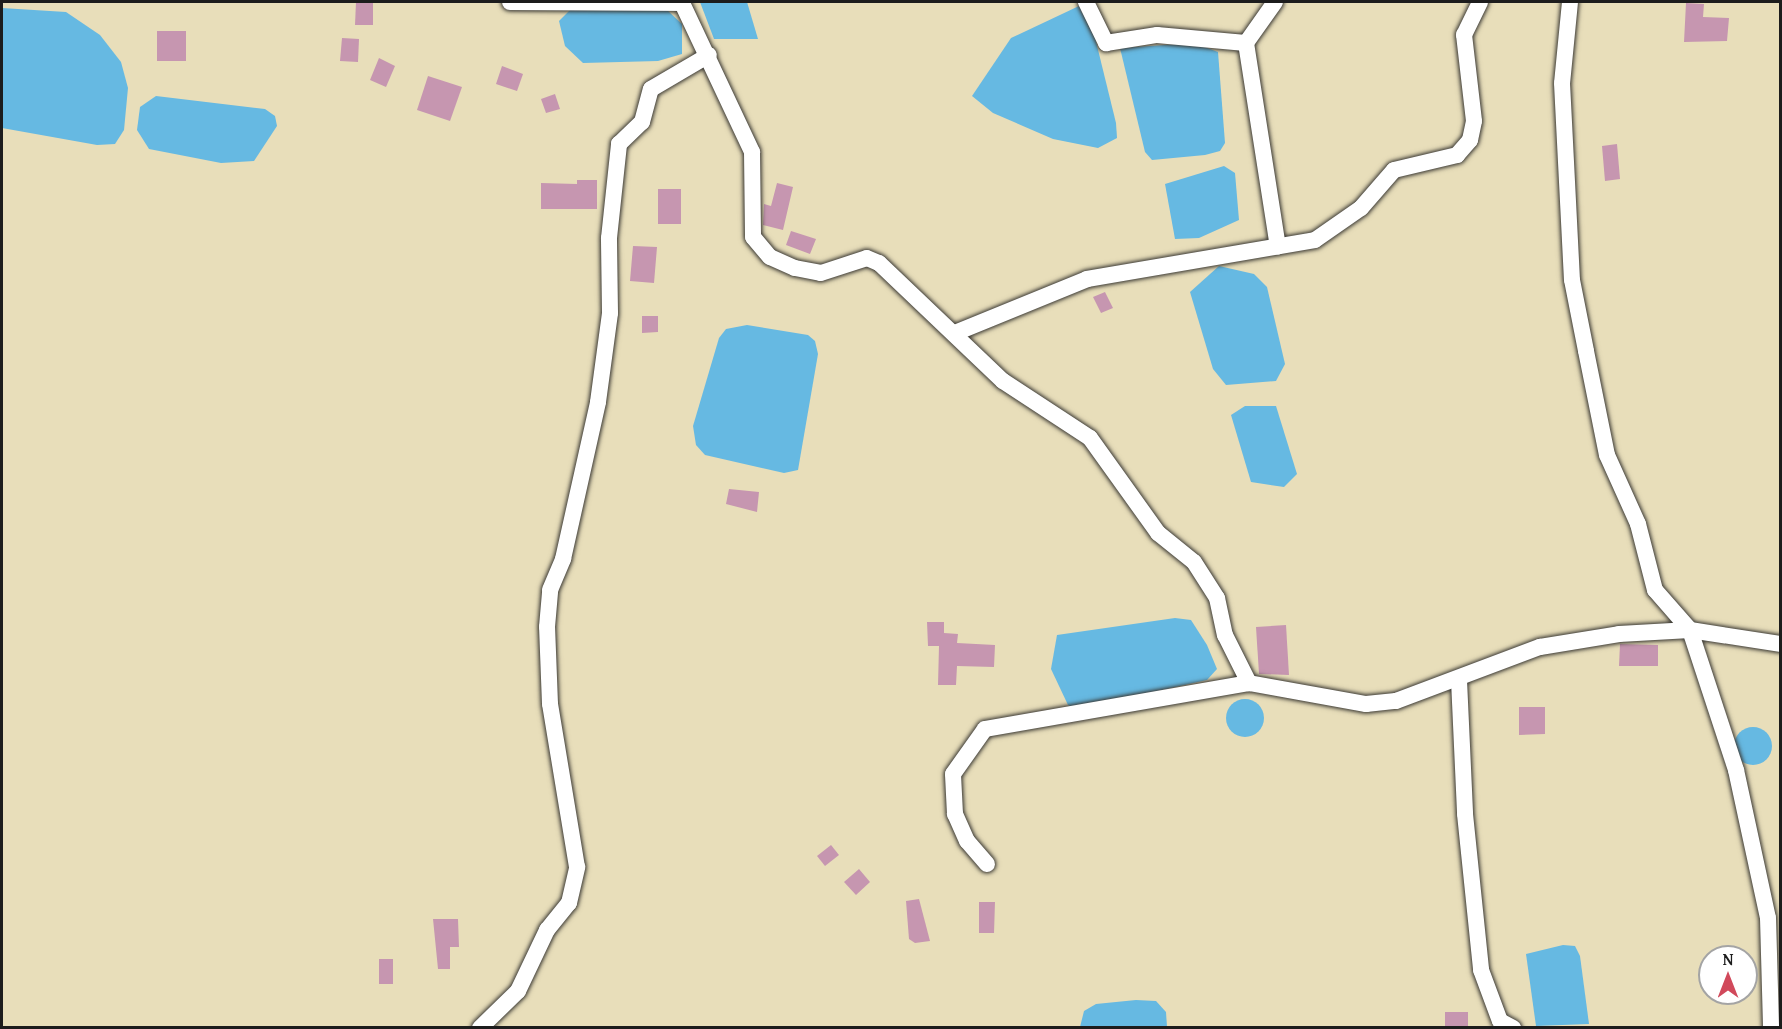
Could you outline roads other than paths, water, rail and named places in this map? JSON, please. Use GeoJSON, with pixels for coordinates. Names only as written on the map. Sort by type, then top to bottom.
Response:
{"type":"FeatureCollection","features":[{"type":"Feature","properties":{"kind":"street"},"geometry":{"type":"LineString","coordinates":[[510,2],[682,3],[709,55],[752,152],[753,237],[770,257],[821,273],[873,260],[955,333],[1003,381],[1090,438],[1158,533],[1194,562],[1217,598],[1225,635],[1249,683]]}},
{"type":"Feature","properties":{"kind":"street"},"geometry":{"type":"LineString","coordinates":[[1086,2],[1106,43],[1157,35],[1246,43]]}},
{"type":"Feature","properties":{"kind":"street"},"geometry":{"type":"LineString","coordinates":[[1275,2],[1246,43],[1278,247]]}},
{"type":"Feature","properties":{"kind":"street"},"geometry":{"type":"LineString","coordinates":[[955,333],[1087,279],[1315,240],[1360,207],[1394,170],[1456,155],[1470,140],[1474,121],[1464,35],[1480,2]]}},
{"type":"Feature","properties":{"kind":"street"},"geometry":{"type":"LineString","coordinates":[[1570,2],[1562,83],[1572,280],[1607,454],[1638,524],[1655,590],[1690,630],[1736,770],[1768,918],[1771,1028]]}},
{"type":"Feature","properties":{"kind":"street"},"geometry":{"type":"LineString","coordinates":[[480,1028],[518,991],[547,930],[569,903],[577,867],[550,704],[547,627],[550,591],[563,559],[597,402],[610,313],[609,238],[619,144],[642,122],[651,89],[709,55]]}},
{"type":"Feature","properties":{"kind":"street"},"geometry":{"type":"LineString","coordinates":[[987,864],[967,841],[955,814],[953,774],[985,729],[1249,683],[1366,704],[1396,701],[1459,680],[1540,647],[1690,630],[1780,644]]}},
{"type":"Feature","properties":{"kind":"street"},"geometry":{"type":"LineString","coordinates":[[1459,680],[1465,814],[1481,970],[1500,1021],[1513,1028]]}},
{"type":"Feature","properties":{"kind":"water"},"geometry":{"type":"Polygon","coordinates":[[[700,2],[747,2],[758,39],[714,39],[700,2]]]}},
{"type":"Feature","properties":{"kind":"water"},"geometry":{"type":"Polygon","coordinates":[[[1079,6],[1089,13],[1116,123],[1117,138],[1098,148],[1053,139],[993,113],[972,96],[1011,38],[1079,6]]]}},
{"type":"Feature","properties":{"kind":"water"},"geometry":{"type":"Polygon","coordinates":[[[2,8],[66,12],[100,35],[121,62],[128,88],[124,130],[115,144],[97,145],[2,128],[2,8]]]}},
{"type":"Feature","properties":{"kind":"water"},"geometry":{"type":"Polygon","coordinates":[[[571,9],[667,10],[682,24],[682,54],[658,61],[583,63],[565,46],[559,21],[571,9]]]}},
{"type":"Feature","properties":{"kind":"water"},"geometry":{"type":"Polygon","coordinates":[[[1194,43],[1218,52],[1225,143],[1220,151],[1205,155],[1152,160],[1145,152],[1120,48],[1194,43]]]}},
{"type":"Feature","properties":{"kind":"water"},"geometry":{"type":"Polygon","coordinates":[[[156,96],[265,109],[275,116],[277,126],[254,161],[221,163],[149,149],[137,130],[140,107],[156,96]]]}},
{"type":"Feature","properties":{"kind":"water"},"geometry":{"type":"Polygon","coordinates":[[[1224,166],[1235,173],[1239,220],[1199,238],[1175,239],[1165,184],[1224,166]]]}},
{"type":"Feature","properties":{"kind":"water"},"geometry":{"type":"Polygon","coordinates":[[[1219,266],[1254,274],[1267,287],[1285,364],[1276,381],[1226,385],[1213,369],[1190,292],[1219,266]]]}},
{"type":"Feature","properties":{"kind":"water"},"geometry":{"type":"Polygon","coordinates":[[[747,325],[808,335],[815,341],[818,354],[798,470],[784,473],[705,455],[696,445],[693,426],[719,338],[726,329],[747,325]]]}},
{"type":"Feature","properties":{"kind":"water"},"geometry":{"type":"Polygon","coordinates":[[[1245,406],[1276,406],[1297,474],[1284,487],[1251,482],[1231,415],[1245,406]]]}},
{"type":"Feature","properties":{"kind":"water"},"geometry":{"type":"Polygon","coordinates":[[[1175,618],[1191,620],[1207,645],[1217,669],[1207,680],[1077,709],[1068,705],[1051,669],[1057,635],[1175,618]]]}},
{"type":"Feature","properties":{"kind":"water"},"geometry":{"type":"Polygon","coordinates":[[[1245,699],[1259,704],[1264,718],[1259,732],[1245,737],[1231,732],[1226,718],[1231,704],[1245,699]]]}},
{"type":"Feature","properties":{"kind":"water"},"geometry":{"type":"Polygon","coordinates":[[[1753,727],[1767,732],[1772,746],[1767,760],[1753,765],[1739,760],[1734,746],[1739,732],[1753,727]]]}},
{"type":"Feature","properties":{"kind":"water"},"geometry":{"type":"Polygon","coordinates":[[[1563,945],[1575,946],[1580,956],[1589,1024],[1536,1026],[1526,954],[1563,945]]]}},
{"type":"Feature","properties":{"kind":"water"},"geometry":{"type":"Polygon","coordinates":[[[1136,1000],[1156,1001],[1166,1012],[1167,1027],[1080,1027],[1084,1011],[1096,1004],[1136,1000]]]}}]}
